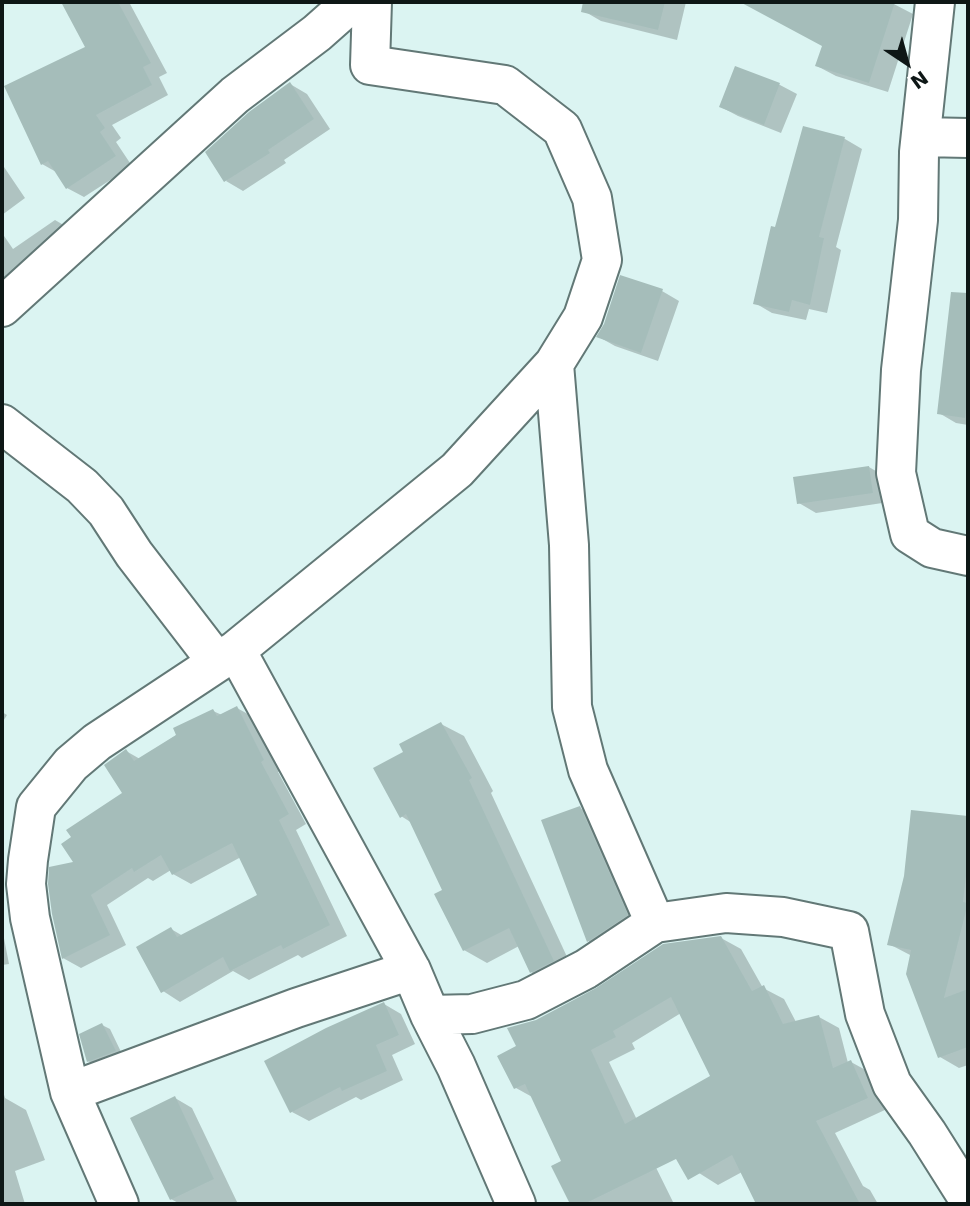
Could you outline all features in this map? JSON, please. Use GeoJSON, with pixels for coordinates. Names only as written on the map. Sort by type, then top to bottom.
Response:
{"type":"FeatureCollection","features":[{"type":"Feature","properties":{"kind":"street"},"geometry":{"type":"LineString","coordinates":[[2,307],[234,95],[317,33],[352,2]]}},
{"type":"Feature","properties":{"kind":"street"},"geometry":{"type":"LineString","coordinates":[[119,1204],[70,1092],[30,918],[26,884],[27,860],[36,807],[71,764],[97,741],[226,656],[457,470],[554,364],[583,317],[602,260],[592,198],[562,129],[505,85],[370,65],[372,2]]}},
{"type":"Feature","properties":{"kind":"street"},"geometry":{"type":"LineString","coordinates":[[935,2],[920,137],[918,220],[901,370],[896,473],[910,534],[932,548],[968,556]]}},
{"type":"Feature","properties":{"kind":"street"},"geometry":{"type":"LineString","coordinates":[[920,137],[968,138]]}},
{"type":"Feature","properties":{"kind":"street"},"geometry":{"type":"LineString","coordinates":[[554,364],[569,545],[572,707],[588,770],[655,923]]}},
{"type":"Feature","properties":{"kind":"street"},"geometry":{"type":"LineString","coordinates":[[2,424],[82,486],[106,510],[134,554],[226,656],[411,970],[516,1204]]}},
{"type":"Feature","properties":{"kind":"street"},"geometry":{"type":"LineString","coordinates":[[430,1015],[472,1014],[526,1000],[586,969],[655,923],[726,913],[783,917],[849,931],[864,1014],[892,1084],[965,1186]]}},
{"type":"Feature","properties":{"kind":"street"},"geometry":{"type":"LineString","coordinates":[[70,1092],[296,1008],[411,970]]}},
{"type":"Feature","properties":{"kind":"building"},"geometry":{"type":"Polygon","coordinates":[[[61,2],[118,2],[151,63],[143,67],[152,85],[96,115],[105,128],[100,132],[116,156],[66,189],[48,161],[41,165],[4,86],[85,47],[61,2]]]}},
{"type":"Feature","properties":{"kind":"building"},"geometry":{"type":"Polygon","coordinates":[[[583,2],[665,2],[658,30],[581,12],[583,2]]]}},
{"type":"Feature","properties":{"kind":"building"},"geometry":{"type":"Polygon","coordinates":[[[740,2],[895,2],[869,83],[815,66],[822,46],[740,2]]]}},
{"type":"Feature","properties":{"kind":"building"},"geometry":{"type":"Polygon","coordinates":[[[735,66],[780,83],[764,125],[719,107],[735,66]]]}},
{"type":"Feature","properties":{"kind":"building"},"geometry":{"type":"Polygon","coordinates":[[[290,82],[314,119],[268,150],[270,153],[224,182],[205,152],[249,112],[290,82]]]}},
{"type":"Feature","properties":{"kind":"building"},"geometry":{"type":"Polygon","coordinates":[[[803,126],[845,137],[819,237],[824,238],[810,305],[792,300],[789,312],[753,304],[771,226],[775,227],[803,126]]]}},
{"type":"Feature","properties":{"kind":"building"},"geometry":{"type":"Polygon","coordinates":[[[620,275],[663,289],[641,353],[596,337],[604,324],[620,275]]]}},
{"type":"Feature","properties":{"kind":"building"},"geometry":{"type":"Polygon","coordinates":[[[951,292],[968,293],[968,408],[965,418],[937,414],[951,292]]]}},
{"type":"Feature","properties":{"kind":"building"},"geometry":{"type":"Polygon","coordinates":[[[869,466],[873,493],[797,504],[793,477],[869,466]]]}},
{"type":"Feature","properties":{"kind":"building"},"geometry":{"type":"Polygon","coordinates":[[[237,706],[264,760],[261,762],[289,814],[279,820],[330,925],[283,949],[281,945],[230,971],[223,957],[161,993],[136,947],[171,927],[177,937],[257,895],[232,843],[172,875],[161,855],[134,872],[132,868],[91,895],[110,935],[62,959],[52,914],[49,867],[73,862],[61,844],[71,837],[66,830],[122,793],[104,765],[126,749],[134,761],[176,735],[173,728],[213,709],[217,716],[237,706]]]}},
{"type":"Feature","properties":{"kind":"building"},"geometry":{"type":"Polygon","coordinates":[[[441,722],[472,778],[469,780],[554,961],[530,973],[509,928],[463,951],[434,894],[442,890],[406,814],[400,818],[373,768],[403,752],[399,744],[441,722]]]}},
{"type":"Feature","properties":{"kind":"building"},"geometry":{"type":"Polygon","coordinates":[[[580,806],[628,915],[587,942],[541,820],[580,806]]]}},
{"type":"Feature","properties":{"kind":"building"},"geometry":{"type":"Polygon","coordinates":[[[911,810],[968,816],[968,858],[963,902],[968,903],[944,998],[968,989],[968,1047],[938,1058],[906,974],[911,950],[887,945],[904,876],[911,810]]]}},
{"type":"Feature","properties":{"kind":"building"},"geometry":{"type":"Polygon","coordinates":[[[721,936],[752,991],[764,985],[783,1024],[819,1015],[833,1068],[851,1060],[868,1098],[816,1121],[860,1204],[756,1204],[732,1155],[688,1180],[676,1159],[584,1204],[570,1204],[551,1166],[561,1161],[525,1084],[514,1089],[497,1056],[516,1046],[507,1028],[536,1020],[596,988],[663,944],[721,936]],[[671,997],[613,1031],[616,1037],[591,1050],[625,1124],[710,1076],[671,997]]]}},
{"type":"Feature","properties":{"kind":"building"},"geometry":{"type":"Polygon","coordinates":[[[384,1002],[399,1035],[376,1045],[387,1071],[342,1091],[340,1087],[290,1113],[264,1061],[326,1028],[384,1002]]]}},
{"type":"Feature","properties":{"kind":"building"},"geometry":{"type":"Polygon","coordinates":[[[102,1023],[116,1051],[87,1062],[79,1034],[102,1023]]]}},
{"type":"Feature","properties":{"kind":"building"},"geometry":{"type":"Polygon","coordinates":[[[175,1096],[214,1179],[170,1200],[130,1118],[175,1096]]]}}]}
